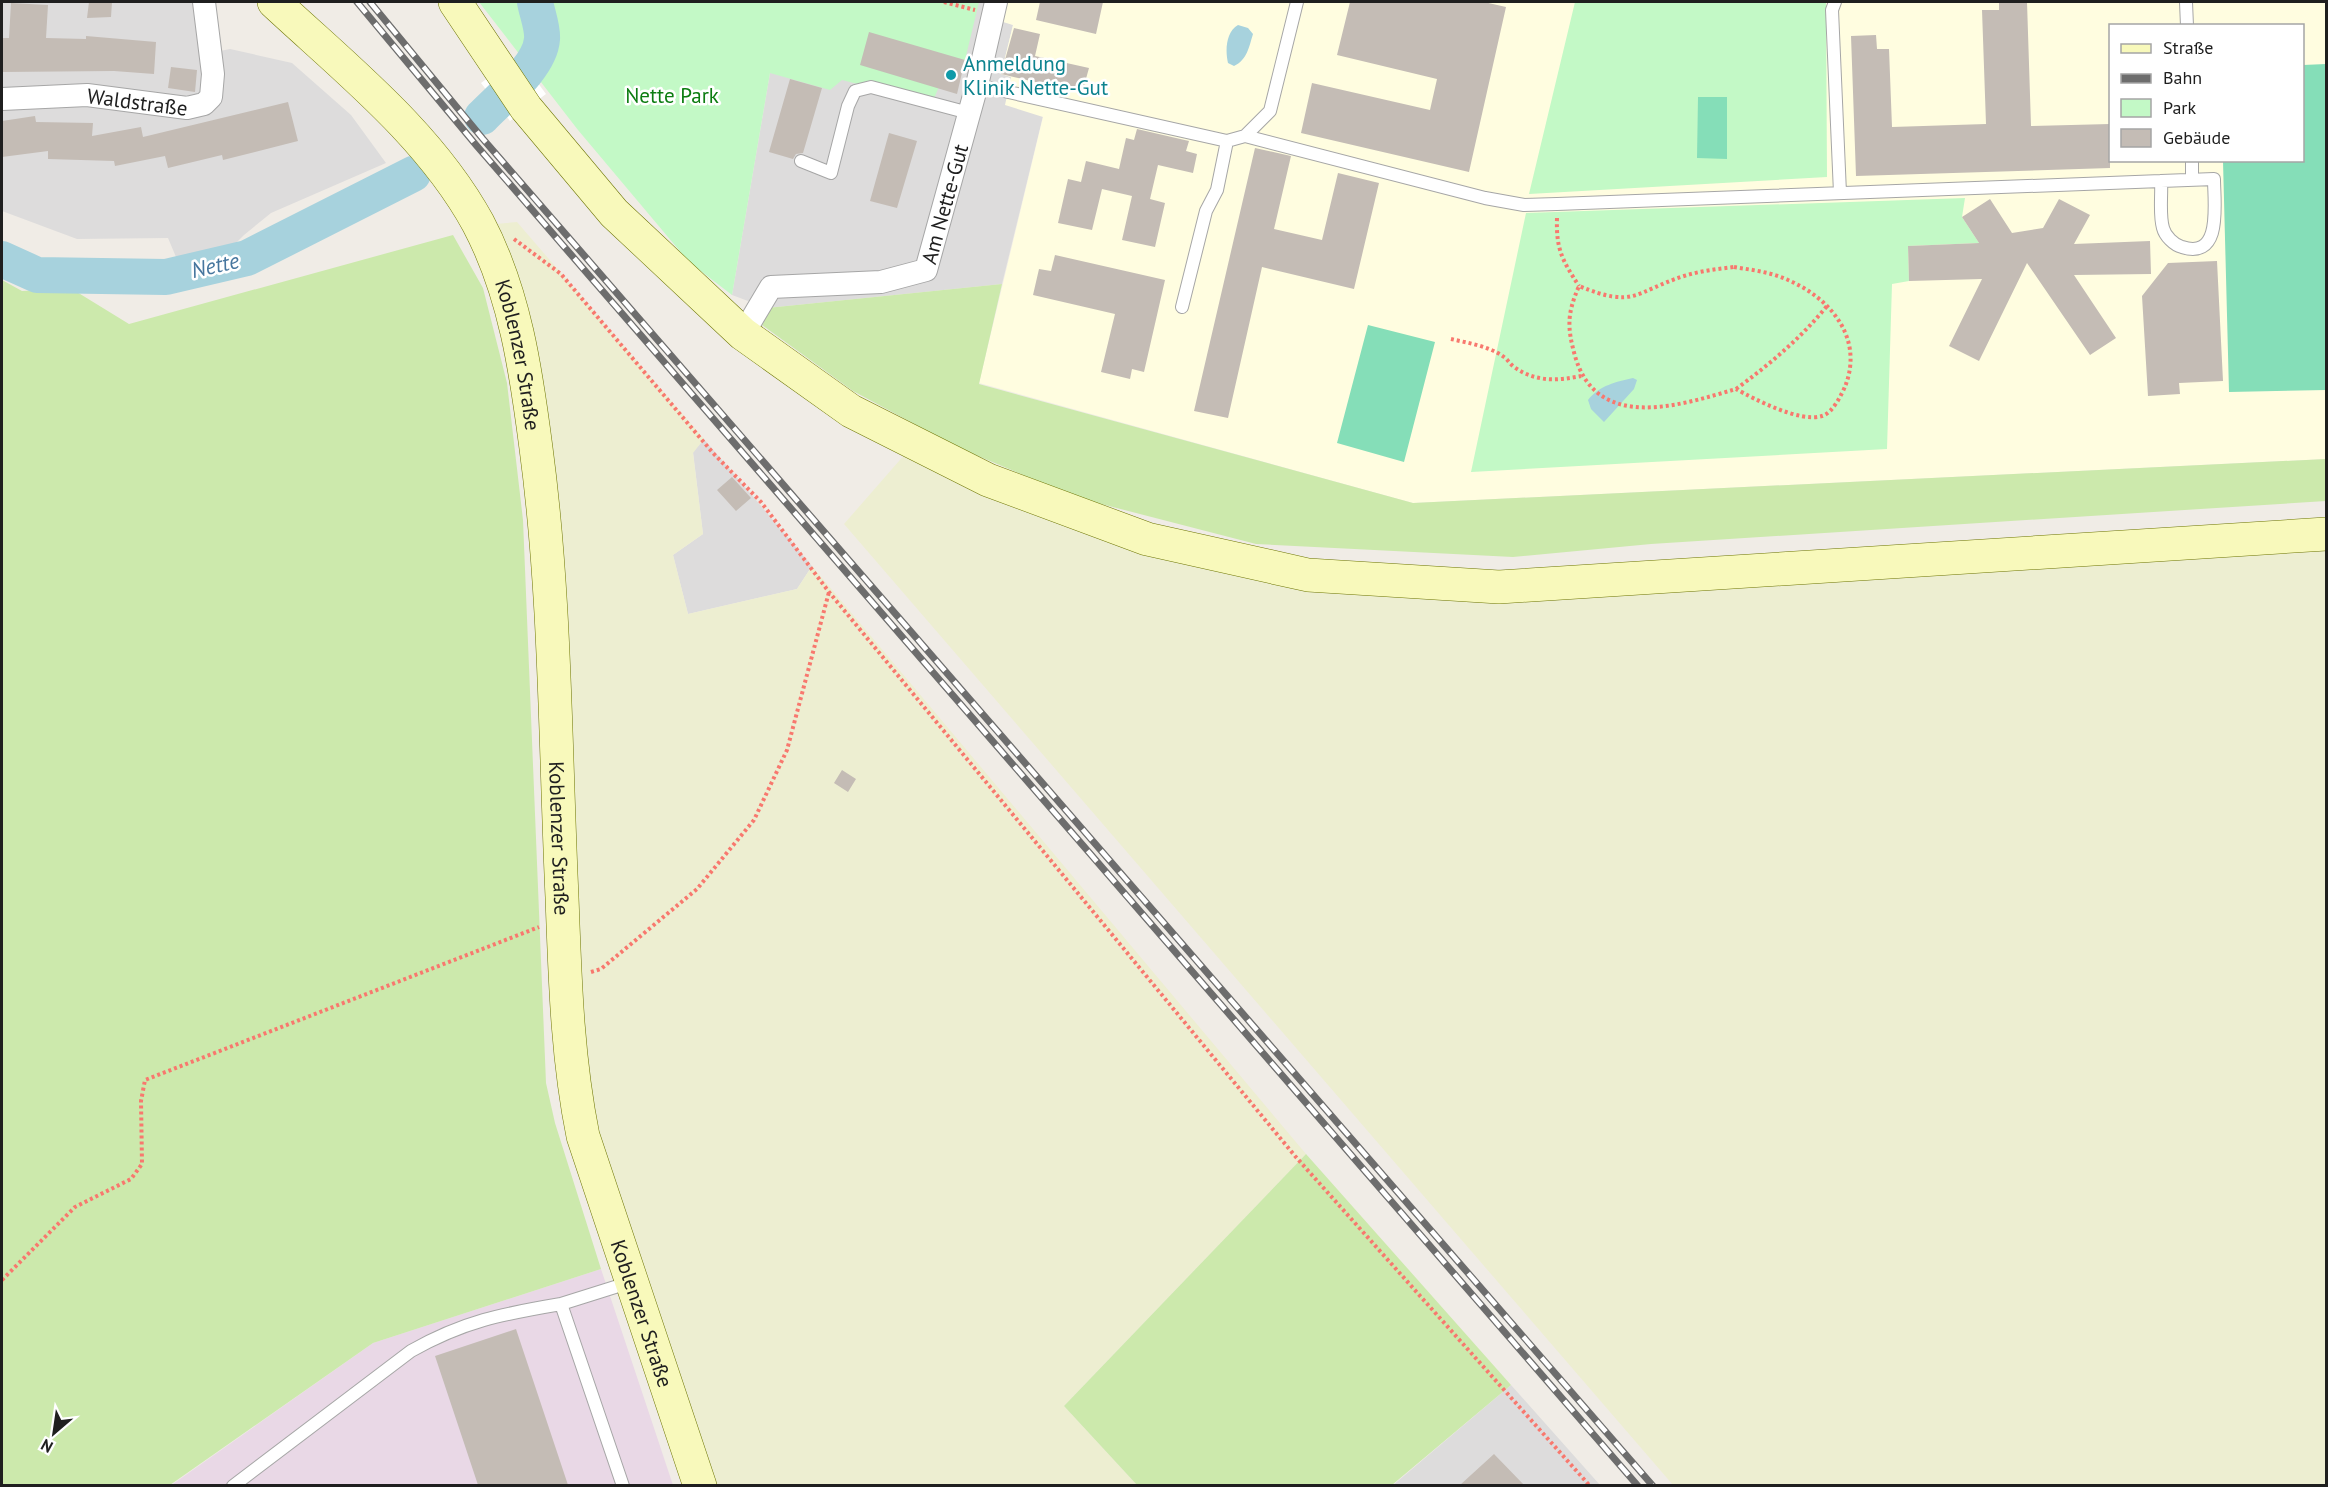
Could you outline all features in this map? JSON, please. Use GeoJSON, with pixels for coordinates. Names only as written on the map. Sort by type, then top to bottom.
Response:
{"type":"FeatureCollection","features":[{"type":"Feature","properties":{"kind":"main road","name":"Koblenzer Straße"},"geometry":{"type":"LineString","coordinates":[[274,2],[395,116],[455,187],[477,222],[494,258],[512,312],[526,374],[546,521],[562,918],[572,1079],[583,1136],[700,1485]]}},
{"type":"Feature","properties":{"kind":"main road"},"geometry":{"type":"LineString","coordinates":[[455,2],[526,108],[614,213],[743,334],[851,411],[988,480],[1148,539],[1308,575],[1498,587],[2326,534]]}},
{"type":"Feature","properties":{"kind":"street","name":"Waldstraße"},"geometry":{"type":"LineString","coordinates":[[2,99],[87,95],[187,108],[204,104],[210,97],[213,74],[204,2]]}},
{"type":"Feature","properties":{"kind":"street","name":"Am Nette-Gut"},"geometry":{"type":"LineString","coordinates":[[743,334],[771,288],[881,282],[926,270],[977,85],[995,8]]}},
{"type":"Feature","properties":{"kind":"lane"},"geometry":{"type":"LineString","coordinates":[[977,85],[1227,141],[1245,136],[1270,111],[1297,2]]}},
{"type":"Feature","properties":{"kind":"lane"},"geometry":{"type":"LineString","coordinates":[[1835,2],[1832,10],[1840,193]]}},
{"type":"Feature","properties":{"kind":"lane"},"geometry":{"type":"LineString","coordinates":[[2186,2],[2187,24]]}},
{"type":"Feature","properties":{"kind":"lane"},"geometry":{"type":"LineString","coordinates":[[801,161],[831,173],[848,106],[855,91],[871,87],[969,113]]}},
{"type":"Feature","properties":{"kind":"lane"},"geometry":{"type":"LineString","coordinates":[[1245,136],[1485,198],[1524,205],[2214,179],[2215,228],[2209,241],[2200,248],[2189,249],[2175,245],[2163,227],[2161,181]]}},
{"type":"Feature","properties":{"kind":"lane"},"geometry":{"type":"LineString","coordinates":[[1182,307],[1206,211],[1217,190],[1227,141]]}},
{"type":"Feature","properties":{"kind":"lane"},"geometry":{"type":"LineString","coordinates":[[2192,162],[2192,180]]}},
{"type":"Feature","properties":{"kind":"lane"},"geometry":{"type":"LineString","coordinates":[[233,1485],[411,1351],[441,1334],[482,1318],[561,1304],[632,1282]]}},
{"type":"Feature","properties":{"kind":"lane"},"geometry":{"type":"LineString","coordinates":[[561,1304],[623,1485]]}},
{"type":"Feature","properties":{"kind":"path"},"geometry":{"type":"LineString","coordinates":[[944,2],[995,8]]}},
{"type":"Feature","properties":{"kind":"path"},"geometry":{"type":"LineString","coordinates":[[1557,204],[1556,240],[1561,258],[1579,286],[1607,298],[1635,297],[1681,277],[1701,271],[1734,267],[1788,280],[1827,306],[1841,323],[1852,356],[1851,369],[1844,389],[1827,414],[1820,417],[1801,415],[1761,402],[1736,389]]}},
{"type":"Feature","properties":{"kind":"path"},"geometry":{"type":"LineString","coordinates":[[477,222],[505,232],[561,274],[713,453],[761,502],[829,592],[1295,1156],[1590,1485]]}},
{"type":"Feature","properties":{"kind":"path"},"geometry":{"type":"LineString","coordinates":[[1579,286],[1571,306],[1568,330],[1581,376],[1610,400],[1632,408],[1650,409],[1686,404],[1736,389],[1778,358],[1808,329],[1827,306]]}},
{"type":"Feature","properties":{"kind":"path"},"geometry":{"type":"LineString","coordinates":[[1451,339],[1482,346],[1504,357],[1514,367],[1531,376],[1554,381],[1581,376]]}},
{"type":"Feature","properties":{"kind":"path"},"geometry":{"type":"LineString","coordinates":[[583,974],[602,969],[696,889],[754,820],[787,750],[829,592]]}},
{"type":"Feature","properties":{"kind":"path"},"geometry":{"type":"LineString","coordinates":[[2,1280],[75,1207],[131,1179],[142,1164],[141,1101],[145,1080],[562,918]]}},
{"type":"Feature","properties":{"kind":"shaded area"},"geometry":{"type":"Polygon","coordinates":[[[2,2],[194,2],[200,55],[230,49],[292,63],[351,115],[386,163],[271,213],[222,257],[179,264],[168,238],[77,239],[2,211],[2,2]]]}},
{"type":"Feature","properties":{"kind":"shaded area"},"geometry":{"type":"Polygon","coordinates":[[[773,2],[1007,2],[1003,21],[1013,25],[1001,74],[1011,77],[1043,116],[1002,284],[767,308],[732,295],[776,38],[773,2]]]}},
{"type":"Feature","properties":{"kind":"shaded area"},"geometry":{"type":"Polygon","coordinates":[[[1007,2],[2326,2],[2326,459],[1413,503],[979,383],[1043,117],[1005,105],[1011,77],[1001,74],[1013,25],[1003,22],[1007,2]]]}},
{"type":"Feature","properties":{"kind":"shaded area"},"geometry":{"type":"Polygon","coordinates":[[[704,439],[812,566],[797,589],[688,614],[673,555],[703,534],[693,452],[704,439]]]}},
{"type":"Feature","properties":{"kind":"shaded area"},"geometry":{"type":"Polygon","coordinates":[[[601,1269],[673,1485],[170,1486],[373,1343],[601,1269]]]}},
{"type":"Feature","properties":{"kind":"shaded area"},"geometry":{"type":"Polygon","coordinates":[[[1511,1385],[1600,1485],[1392,1486],[1511,1385]]]}},
{"type":"Feature","properties":{"kind":"green space","name":"Nette Park"},"geometry":{"type":"Polygon","coordinates":[[[479,2],[979,2],[965,60],[945,55],[938,89],[932,103],[842,80],[830,90],[770,73],[732,295],[689,262],[578,130],[479,2]]]}},
{"type":"Feature","properties":{"kind":"green space"},"geometry":{"type":"Polygon","coordinates":[[[1575,2],[1826,2],[1827,177],[1529,194],[1575,2]]]}},
{"type":"Feature","properties":{"kind":"green space"},"geometry":{"type":"Polygon","coordinates":[[[2326,64],[2326,390],[2229,392],[2223,162],[2304,162],[2304,65],[2326,64]]]}},
{"type":"Feature","properties":{"kind":"green space"},"geometry":{"type":"Polygon","coordinates":[[[1698,97],[1727,97],[1727,159],[1697,158],[1698,97]]]}},
{"type":"Feature","properties":{"kind":"green space"},"geometry":{"type":"Polygon","coordinates":[[[1965,198],[1962,217],[1979,243],[1908,246],[1909,281],[1892,284],[1887,449],[1471,472],[1526,213],[1965,198]]]}},
{"type":"Feature","properties":{"kind":"green space"},"geometry":{"type":"Polygon","coordinates":[[[517,222],[704,439],[693,453],[703,534],[673,555],[688,614],[797,589],[812,566],[1306,1154],[1064,1406],[1137,1485],[715,1485],[592,1122],[576,984],[561,524],[527,322],[495,224],[517,222]]]}},
{"type":"Feature","properties":{"kind":"green space"},"geometry":{"type":"Polygon","coordinates":[[[453,235],[483,288],[507,383],[523,520],[546,1083],[555,1123],[601,1269],[373,1343],[170,1485],[2,1485],[2,280],[22,291],[72,289],[129,324],[453,235]]]}},
{"type":"Feature","properties":{"kind":"green space"},"geometry":{"type":"Polygon","coordinates":[[[1002,284],[979,384],[1413,503],[2326,459],[2326,501],[1651,544],[1513,557],[1256,544],[1078,498],[959,448],[853,391],[762,325],[767,308],[1002,284]]]}},
{"type":"Feature","properties":{"kind":"green space"},"geometry":{"type":"Polygon","coordinates":[[[1368,325],[1435,342],[1404,462],[1337,443],[1368,325]]]}},
{"type":"Feature","properties":{"kind":"green space"},"geometry":{"type":"Polygon","coordinates":[[[906,453],[1301,588],[2326,548],[2326,1485],[1673,1485],[844,524],[906,453]]]}},
{"type":"Feature","properties":{"kind":"green space"},"geometry":{"type":"Polygon","coordinates":[[[1306,1154],[1511,1385],[1392,1485],[1137,1485],[1064,1406],[1306,1154]]]}},
{"type":"Feature","properties":{"kind":"water"},"geometry":{"type":"Polygon","coordinates":[[[1238,25],[1248,28],[1253,34],[1245,57],[1234,66],[1228,63],[1227,47],[1231,32],[1238,25]]]}},
{"type":"Feature","properties":{"kind":"water"},"geometry":{"type":"Polygon","coordinates":[[[1633,378],[1637,380],[1634,389],[1604,422],[1591,409],[1588,400],[1603,388],[1633,378]]]}},
{"type":"Feature","properties":{"kind":"pier"},"geometry":{"type":"Polygon","coordinates":[[[518,56],[546,94],[510,121],[481,83],[518,56]]]}},
{"type":"Feature","properties":{"kind":"building"},"geometry":{"type":"Polygon","coordinates":[[[89,2],[112,2],[111,17],[87,18],[89,2]]]}},
{"type":"Feature","properties":{"kind":"building"},"geometry":{"type":"Polygon","coordinates":[[[1040,2],[1103,2],[1096,34],[1036,20],[1040,2]]]}},
{"type":"Feature","properties":{"kind":"building"},"geometry":{"type":"Polygon","coordinates":[[[1350,2],[1484,2],[1506,7],[1469,172],[1301,133],[1312,83],[1430,110],[1437,79],[1337,55],[1350,2]]]}},
{"type":"Feature","properties":{"kind":"building"},"geometry":{"type":"Polygon","coordinates":[[[1999,2],[2027,2],[2031,126],[2109,124],[2110,168],[1856,176],[1851,36],[1876,35],[1877,49],[1889,49],[1892,127],[1986,124],[1982,10],[1999,10],[1999,2]]]}},
{"type":"Feature","properties":{"kind":"building"},"geometry":{"type":"Polygon","coordinates":[[[11,3],[48,5],[46,38],[86,39],[86,36],[156,42],[154,74],[114,71],[2,72],[2,38],[9,38],[11,3]]]}},
{"type":"Feature","properties":{"kind":"building"},"geometry":{"type":"Polygon","coordinates":[[[1014,28],[1040,34],[1035,56],[1089,68],[1082,93],[1001,74],[1014,28]]]}},
{"type":"Feature","properties":{"kind":"building"},"geometry":{"type":"Polygon","coordinates":[[[869,32],[965,60],[957,94],[860,65],[869,32]]]}},
{"type":"Feature","properties":{"kind":"building"},"geometry":{"type":"Polygon","coordinates":[[[171,67],[197,70],[195,92],[168,88],[171,67]]]}},
{"type":"Feature","properties":{"kind":"building"},"geometry":{"type":"Polygon","coordinates":[[[790,79],[822,88],[803,153],[796,154],[793,159],[769,152],[790,79]]]}},
{"type":"Feature","properties":{"kind":"building"},"geometry":{"type":"Polygon","coordinates":[[[288,102],[298,141],[223,160],[222,155],[168,168],[165,156],[115,166],[114,161],[48,159],[48,151],[2,157],[2,121],[35,116],[36,122],[93,123],[92,136],[141,127],[143,137],[288,102]]]}},
{"type":"Feature","properties":{"kind":"building"},"geometry":{"type":"Polygon","coordinates":[[[1137,129],[1189,141],[1186,151],[1197,154],[1193,173],[1158,165],[1150,199],[1165,203],[1155,247],[1122,240],[1132,196],[1102,189],[1092,230],[1058,223],[1068,179],[1081,182],[1086,161],[1119,169],[1126,138],[1134,140],[1137,129]]]}},
{"type":"Feature","properties":{"kind":"building"},"geometry":{"type":"Polygon","coordinates":[[[889,133],[917,141],[897,208],[870,201],[889,133]]]}},
{"type":"Feature","properties":{"kind":"building"},"geometry":{"type":"Polygon","coordinates":[[[1255,148],[1291,156],[1274,229],[1322,240],[1338,173],[1379,183],[1354,289],[1262,267],[1228,418],[1194,411],[1255,148]]]}},
{"type":"Feature","properties":{"kind":"building"},"geometry":{"type":"Polygon","coordinates":[[[1990,199],[2012,233],[2043,228],[2059,199],[2090,215],[2074,244],[2150,241],[2151,274],[2074,275],[2116,338],[2090,355],[2027,263],[1979,361],[1949,346],[1982,279],[1909,281],[1908,246],[1979,243],[1962,217],[1990,199]]]}},
{"type":"Feature","properties":{"kind":"building"},"geometry":{"type":"Polygon","coordinates":[[[1055,255],[1165,280],[1144,372],[1132,369],[1130,379],[1101,372],[1115,314],[1033,295],[1039,269],[1051,271],[1055,255]]]}},
{"type":"Feature","properties":{"kind":"building"},"geometry":{"type":"Polygon","coordinates":[[[2217,261],[2223,381],[2179,383],[2180,394],[2148,396],[2142,296],[2168,263],[2217,261]]]}},
{"type":"Feature","properties":{"kind":"building"},"geometry":{"type":"Polygon","coordinates":[[[732,477],[751,498],[736,511],[717,490],[732,477]]]}},
{"type":"Feature","properties":{"kind":"building"},"geometry":{"type":"Polygon","coordinates":[[[842,770],[856,779],[848,792],[834,783],[842,770]]]}},
{"type":"Feature","properties":{"kind":"building"},"geometry":{"type":"Polygon","coordinates":[[[516,1329],[568,1485],[478,1485],[435,1356],[516,1329]]]}},
{"type":"Feature","properties":{"kind":"building"},"geometry":{"type":"Polygon","coordinates":[[[1494,1454],[1524,1485],[1460,1485],[1494,1454]]]}},
{"type":"Feature","properties":{"kind":"waterway","name":"Nette"},"geometry":{"type":"LineString","coordinates":[[482,117],[527,71],[540,50],[541,25],[535,2]]}},
{"type":"Feature","properties":{"kind":"waterway","name":"Nette"},"geometry":{"type":"LineString","coordinates":[[2,259],[37,275],[166,277],[247,258],[413,174]]}},
{"type":"Feature","properties":{"kind":"railway"},"geometry":{"type":"LineString","coordinates":[[357,2],[476,145],[1638,1486]]}},
{"type":"Feature","properties":{"kind":"railway"},"geometry":{"type":"LineString","coordinates":[[370,2],[483,139],[1653,1486]]}},
{"type":"Feature","properties":{"kind":"place","name":"Anmeldung Klinik Nette-Gut"},"geometry":{"type":"Point","coordinates":[951,75]}}]}
